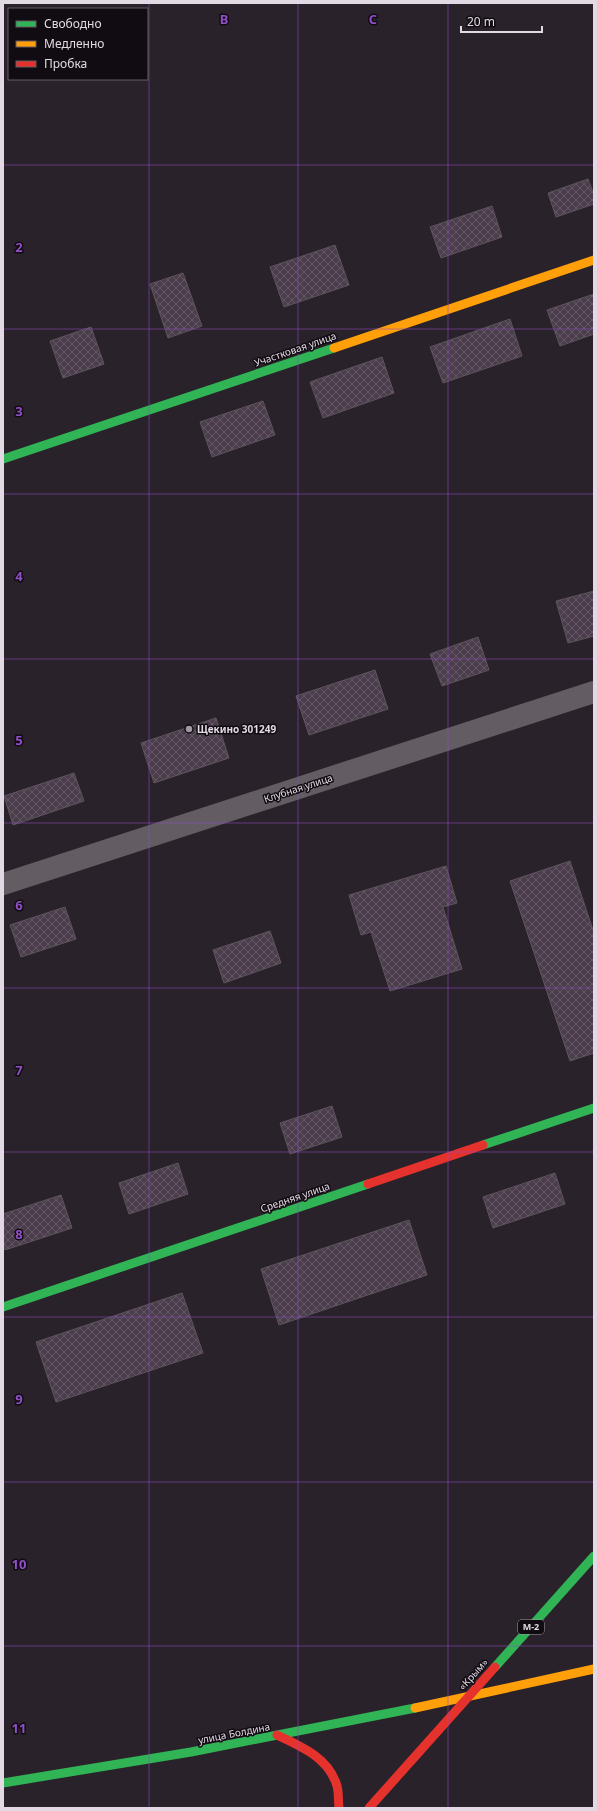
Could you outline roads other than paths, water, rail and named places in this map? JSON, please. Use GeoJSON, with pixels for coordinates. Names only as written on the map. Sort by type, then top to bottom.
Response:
{"type":"FeatureCollection","features":[{"type":"Feature","properties":{"kind":"main road","name":"Участковая улица"},"geometry":{"type":"LineString","coordinates":[[3,459],[594,260]]}},
{"type":"Feature","properties":{"kind":"main road","name":"Средняя улица"},"geometry":{"type":"LineString","coordinates":[[3,1307],[594,1108]]}},
{"type":"Feature","properties":{"kind":"main road","name":"«Крым»"},"geometry":{"type":"LineString","coordinates":[[369,1808],[594,1556]]}},
{"type":"Feature","properties":{"kind":"main road","name":"улица Болдина"},"geometry":{"type":"LineString","coordinates":[[3,1783],[191,1752],[467,1698],[594,1669]]}},
{"type":"Feature","properties":{"kind":"main road"},"geometry":{"type":"LineString","coordinates":[[276,1735],[304,1748],[319,1759],[332,1773],[338,1787],[339,1808]]}},
{"type":"Feature","properties":{"kind":"street","name":"Клубная улица"},"geometry":{"type":"LineString","coordinates":[[3,884],[594,692]]}},
{"type":"Feature","properties":{"kind":"place","name":"Щекино 301249"},"geometry":{"type":"Point","coordinates":[189,729]}}]}
